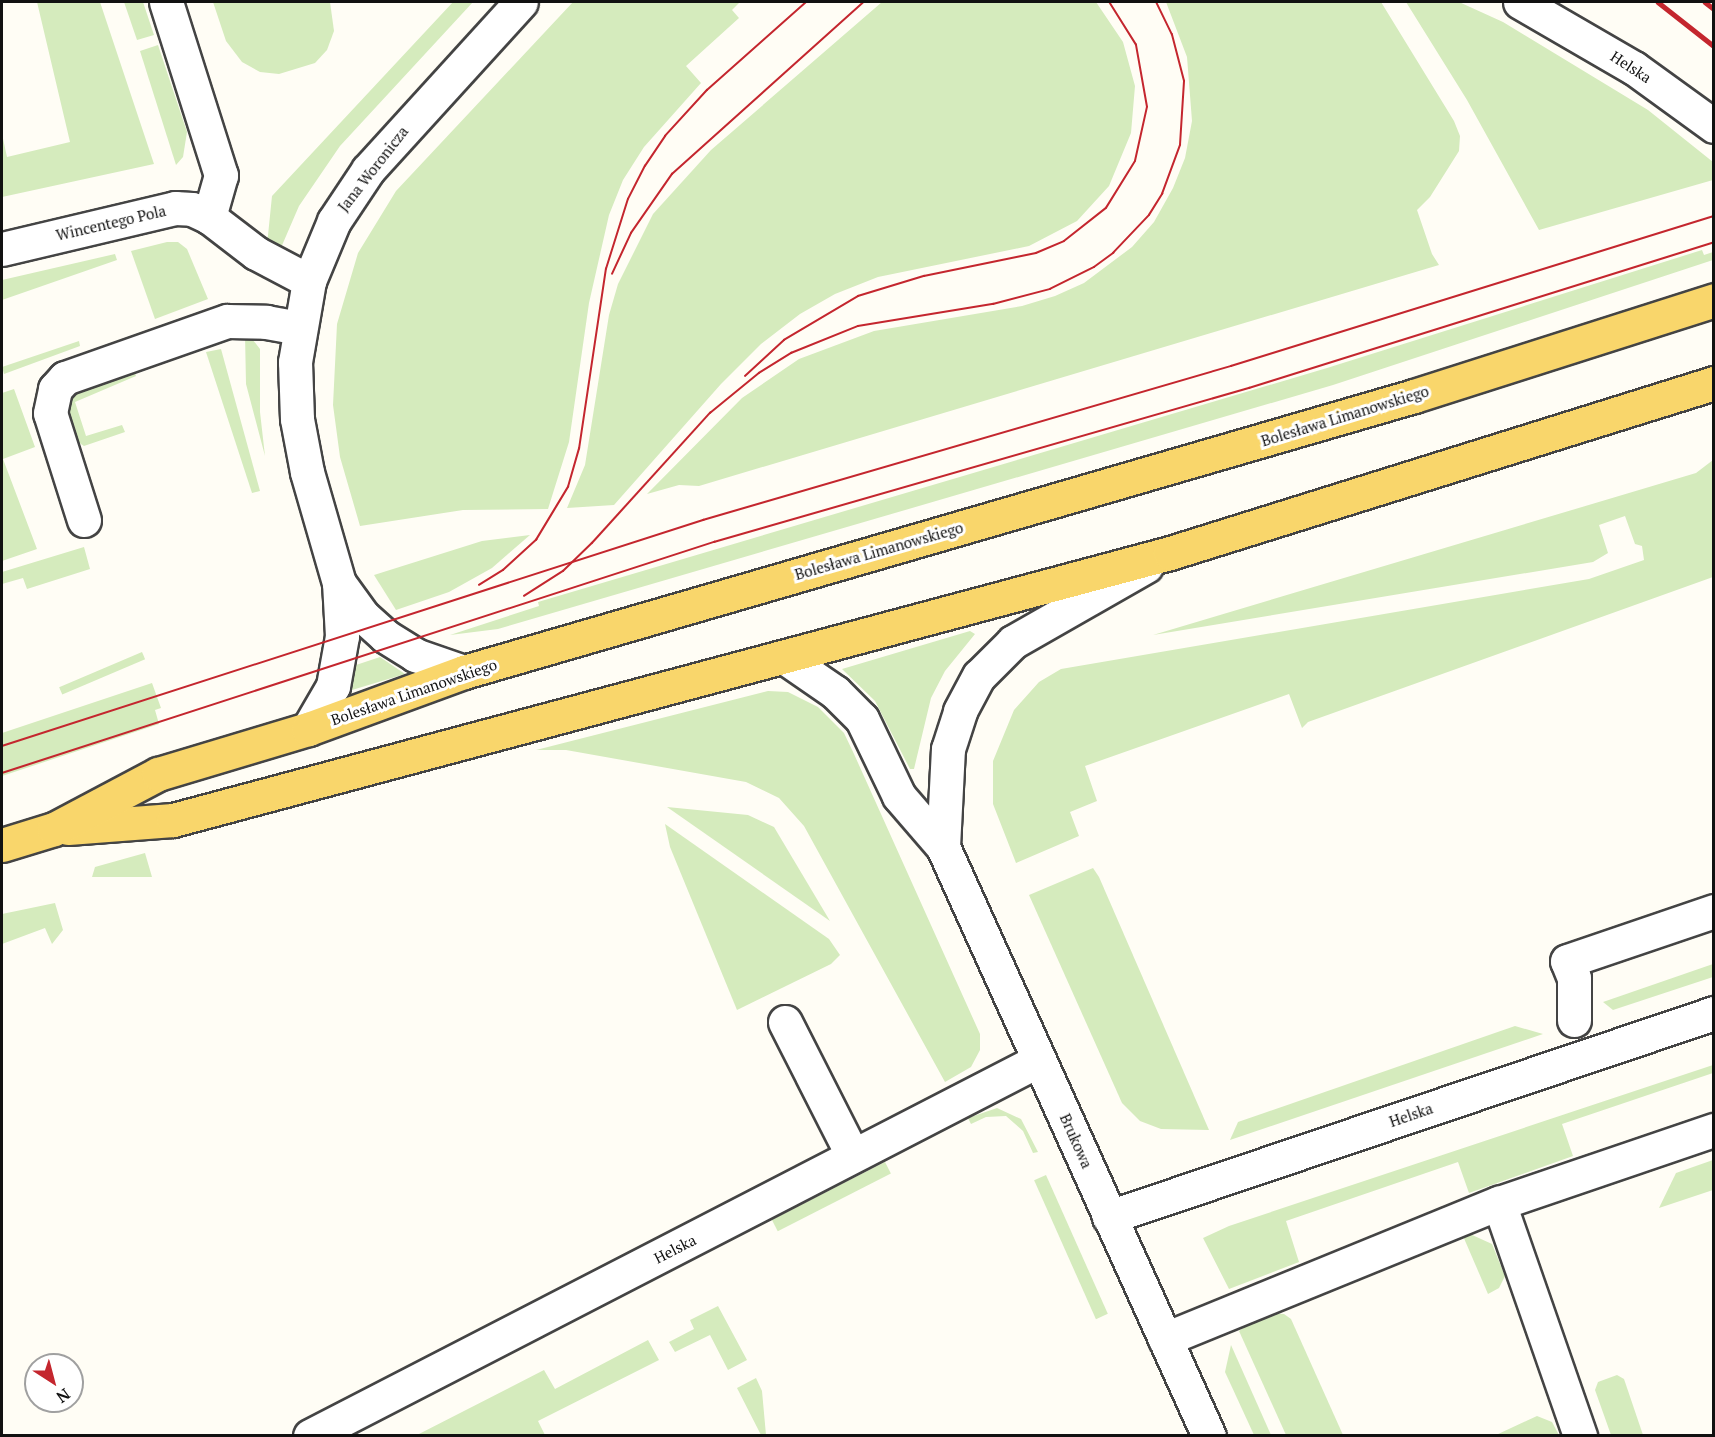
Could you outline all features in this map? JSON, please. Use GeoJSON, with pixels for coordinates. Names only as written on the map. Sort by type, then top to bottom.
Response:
{"type":"FeatureCollection","features":[{"type":"Feature","properties":{"kind":"main road","name":"Bolesława Limanowskiego"},"geometry":{"type":"LineString","coordinates":[[2,845],[54,829],[158,774],[308,729],[464,672],[1414,396],[1713,300]]}},
{"type":"Feature","properties":{"kind":"main road","name":"Bolesława Limanowskiego"},"geometry":{"type":"LineString","coordinates":[[54,829],[173,820],[784,657],[1170,553],[1713,383]]}},
{"type":"Feature","properties":{"kind":"street"},"geometry":{"type":"LineString","coordinates":[[166,2],[221,174],[209,217]]}},
{"type":"Feature","properties":{"kind":"street","name":"Jana Woronicza"},"geometry":{"type":"LineString","coordinates":[[339,583],[298,428],[295,391],[299,328],[309,281],[334,221],[368,170],[521,2]]}},
{"type":"Feature","properties":{"kind":"street","name":"Helska"},"geometry":{"type":"LineString","coordinates":[[1532,8],[1634,68],[1713,126]]}},
{"type":"Feature","properties":{"kind":"street","name":"Wincentego Pola"},"geometry":{"type":"LineString","coordinates":[[2,249],[176,208],[209,217],[256,253],[309,281]]}},
{"type":"Feature","properties":{"kind":"street"},"geometry":{"type":"LineString","coordinates":[[84,520],[50,413],[55,389],[64,378],[227,321],[266,322],[299,328]]}},
{"type":"Feature","properties":{"kind":"street"},"geometry":{"type":"LineString","coordinates":[[942,847],[948,749],[960,711],[979,676],[1012,642],[1170,553]]}},
{"type":"Feature","properties":{"kind":"street"},"geometry":{"type":"LineString","coordinates":[[339,583],[363,616],[391,640],[415,655],[464,672]]}},
{"type":"Feature","properties":{"kind":"street"},"geometry":{"type":"LineString","coordinates":[[308,729],[327,701],[337,670],[342,636],[339,583]]}},
{"type":"Feature","properties":{"kind":"street"},"geometry":{"type":"LineString","coordinates":[[784,657],[835,692],[862,719],[899,796],[942,847]]}},
{"type":"Feature","properties":{"kind":"street","name":"Brukowa"},"geometry":{"type":"LineString","coordinates":[[942,847],[1209,1436]]}},
{"type":"Feature","properties":{"kind":"street"},"geometry":{"type":"LineString","coordinates":[[1574,1020],[1574,978],[1567,962],[1713,911]]}},
{"type":"Feature","properties":{"kind":"street","name":"Helska"},"geometry":{"type":"LineString","coordinates":[[1109,1217],[1713,1013]]}},
{"type":"Feature","properties":{"kind":"street"},"geometry":{"type":"LineString","coordinates":[[785,1022],[852,1154]]}},
{"type":"Feature","properties":{"kind":"street","name":"Helska"},"geometry":{"type":"LineString","coordinates":[[310,1436],[1039,1059]]}},
{"type":"Feature","properties":{"kind":"street"},"geometry":{"type":"LineString","coordinates":[[1165,1339],[1499,1203],[1713,1130]]}},
{"type":"Feature","properties":{"kind":"street"},"geometry":{"type":"LineString","coordinates":[[1499,1203],[1580,1436]]}},
{"type":"Feature","properties":{"kind":"green space"},"geometry":{"type":"Polygon","coordinates":[[[37,2],[100,2],[154,164],[2,197],[2,134],[7,157],[70,142],[37,2]]]}},
{"type":"Feature","properties":{"kind":"green space"},"geometry":{"type":"Polygon","coordinates":[[[124,2],[143,2],[154,35],[137,40],[124,2]]]}},
{"type":"Feature","properties":{"kind":"green space"},"geometry":{"type":"Polygon","coordinates":[[[213,2],[330,2],[334,31],[327,50],[315,63],[279,74],[260,72],[242,62],[226,41],[213,2]]]}},
{"type":"Feature","properties":{"kind":"green space"},"geometry":{"type":"Polygon","coordinates":[[[453,2],[473,2],[340,146],[299,206],[280,250],[267,245],[272,196],[453,2]]]}},
{"type":"Feature","properties":{"kind":"green space"},"geometry":{"type":"Polygon","coordinates":[[[573,2],[740,2],[732,10],[739,18],[686,66],[701,83],[644,147],[623,180],[609,215],[589,303],[569,442],[548,509],[463,510],[360,526],[340,457],[333,405],[337,324],[358,253],[396,191],[573,2]]]}},
{"type":"Feature","properties":{"kind":"green space"},"geometry":{"type":"Polygon","coordinates":[[[882,2],[1096,2],[1123,42],[1135,86],[1131,133],[1109,186],[1077,221],[1029,246],[878,277],[835,294],[800,314],[761,344],[721,384],[614,505],[567,508],[585,465],[609,315],[618,284],[653,214],[711,150],[882,2]]]}},
{"type":"Feature","properties":{"kind":"green space"},"geometry":{"type":"Polygon","coordinates":[[[1166,2],[1381,2],[1454,121],[1460,136],[1459,151],[1430,197],[1417,210],[1432,254],[1439,265],[699,486],[679,485],[647,494],[742,398],[799,359],[874,331],[1022,306],[1055,296],[1084,283],[1132,247],[1154,222],[1173,188],[1185,158],[1192,121],[1187,57],[1166,2]]]}},
{"type":"Feature","properties":{"kind":"green space"},"geometry":{"type":"Polygon","coordinates":[[[1406,2],[1459,2],[1503,22],[1648,110],[1713,162],[1713,180],[1539,230],[1467,100],[1406,2]]]}},
{"type":"Feature","properties":{"kind":"green space"},"geometry":{"type":"Polygon","coordinates":[[[158,45],[187,132],[183,157],[176,165],[140,51],[158,45]]]}},
{"type":"Feature","properties":{"kind":"green space"},"geometry":{"type":"Polygon","coordinates":[[[167,242],[178,242],[187,249],[208,299],[155,319],[131,251],[167,242]]]}},
{"type":"Feature","properties":{"kind":"green space"},"geometry":{"type":"Polygon","coordinates":[[[1702,250],[1704,255],[1713,252],[1713,260],[1333,385],[498,629],[450,635],[539,606],[538,602],[1327,368],[1702,250]]]}},
{"type":"Feature","properties":{"kind":"green space"},"geometry":{"type":"Polygon","coordinates":[[[115,254],[117,260],[2,300],[2,280],[115,254]]]}},
{"type":"Feature","properties":{"kind":"green space"},"geometry":{"type":"Polygon","coordinates":[[[245,335],[249,335],[260,349],[260,412],[265,456],[246,384],[245,335]]]}},
{"type":"Feature","properties":{"kind":"green space"},"geometry":{"type":"Polygon","coordinates":[[[79,341],[80,346],[4,374],[2,367],[79,341]]]}},
{"type":"Feature","properties":{"kind":"green space"},"geometry":{"type":"Polygon","coordinates":[[[221,349],[260,491],[252,493],[206,352],[221,349]]]}},
{"type":"Feature","properties":{"kind":"green space"},"geometry":{"type":"Polygon","coordinates":[[[131,362],[136,376],[75,402],[86,436],[122,425],[125,432],[84,446],[75,440],[63,404],[67,395],[131,362]]]}},
{"type":"Feature","properties":{"kind":"green space"},"geometry":{"type":"Polygon","coordinates":[[[14,389],[35,447],[3,459],[37,549],[2,561],[2,393],[14,389]]]}},
{"type":"Feature","properties":{"kind":"green space"},"geometry":{"type":"Polygon","coordinates":[[[1713,460],[1713,577],[1308,722],[1302,728],[1289,694],[1085,766],[1097,801],[1070,812],[1079,836],[1016,863],[993,804],[993,761],[1014,710],[1039,682],[1061,669],[1589,579],[1644,560],[1642,546],[1635,544],[1625,516],[1599,525],[1608,553],[1593,562],[1153,635],[1696,473],[1713,460]]]}},
{"type":"Feature","properties":{"kind":"green space"},"geometry":{"type":"Polygon","coordinates":[[[530,535],[492,568],[449,592],[396,610],[374,575],[482,541],[530,535]]]}},
{"type":"Feature","properties":{"kind":"green space"},"geometry":{"type":"Polygon","coordinates":[[[84,547],[90,569],[27,589],[23,578],[2,584],[2,572],[84,547]]]}},
{"type":"Feature","properties":{"kind":"green space"},"geometry":{"type":"Polygon","coordinates":[[[970,631],[975,634],[945,671],[931,698],[914,769],[910,769],[875,701],[842,669],[970,631]]]}},
{"type":"Feature","properties":{"kind":"green space"},"geometry":{"type":"Polygon","coordinates":[[[142,652],[145,659],[62,695],[59,687],[142,652]]]}},
{"type":"Feature","properties":{"kind":"green space"},"geometry":{"type":"Polygon","coordinates":[[[380,657],[405,674],[352,690],[353,666],[380,657]]]}},
{"type":"Feature","properties":{"kind":"green space"},"geometry":{"type":"Polygon","coordinates":[[[152,683],[161,708],[155,710],[159,724],[2,776],[2,733],[152,683]]]}},
{"type":"Feature","properties":{"kind":"green space"},"geometry":{"type":"Polygon","coordinates":[[[768,691],[788,692],[818,707],[844,733],[854,754],[980,1034],[980,1050],[971,1067],[945,1082],[804,826],[779,798],[746,782],[566,750],[536,750],[768,691]]]}},
{"type":"Feature","properties":{"kind":"green space"},"geometry":{"type":"Polygon","coordinates":[[[667,807],[748,815],[774,827],[830,921],[667,807]]]}},
{"type":"Feature","properties":{"kind":"green space"},"geometry":{"type":"Polygon","coordinates":[[[665,824],[829,939],[840,955],[831,964],[737,1010],[670,847],[665,824]]]}},
{"type":"Feature","properties":{"kind":"green space"},"geometry":{"type":"Polygon","coordinates":[[[145,853],[152,877],[92,877],[95,867],[145,853]]]}},
{"type":"Feature","properties":{"kind":"green space"},"geometry":{"type":"Polygon","coordinates":[[[1093,868],[1099,877],[1209,1130],[1161,1129],[1140,1121],[1122,1103],[1029,895],[1093,868]]]}},
{"type":"Feature","properties":{"kind":"green space"},"geometry":{"type":"Polygon","coordinates":[[[55,903],[63,930],[52,944],[45,928],[2,944],[2,914],[55,903]]]}},
{"type":"Feature","properties":{"kind":"green space"},"geometry":{"type":"Polygon","coordinates":[[[1713,964],[1713,977],[1613,1010],[1603,1002],[1713,964]]]}},
{"type":"Feature","properties":{"kind":"green space"},"geometry":{"type":"Polygon","coordinates":[[[1515,1026],[1543,1034],[1230,1140],[1238,1122],[1515,1026]]]}},
{"type":"Feature","properties":{"kind":"green space"},"geometry":{"type":"Polygon","coordinates":[[[1713,1065],[1713,1073],[1562,1124],[1573,1156],[1469,1193],[1458,1162],[1286,1221],[1299,1262],[1229,1289],[1203,1238],[1229,1226],[1713,1065]]]}},
{"type":"Feature","properties":{"kind":"green space"},"geometry":{"type":"Polygon","coordinates":[[[997,1108],[1021,1119],[1038,1152],[1033,1153],[1023,1131],[1006,1116],[986,1117],[971,1124],[968,1118],[997,1108]]]}},
{"type":"Feature","properties":{"kind":"green space"},"geometry":{"type":"Polygon","coordinates":[[[1713,1160],[1713,1190],[1659,1208],[1676,1173],[1713,1160]]]}},
{"type":"Feature","properties":{"kind":"green space"},"geometry":{"type":"Polygon","coordinates":[[[885,1162],[891,1174],[778,1231],[772,1220],[885,1162]]]}},
{"type":"Feature","properties":{"kind":"green space"},"geometry":{"type":"Polygon","coordinates":[[[1046,1175],[1108,1314],[1096,1319],[1034,1180],[1046,1175]]]}},
{"type":"Feature","properties":{"kind":"green space"},"geometry":{"type":"Polygon","coordinates":[[[1470,1234],[1492,1244],[1505,1276],[1499,1288],[1488,1294],[1463,1236],[1470,1234]]]}},
{"type":"Feature","properties":{"kind":"green space"},"geometry":{"type":"Polygon","coordinates":[[[718,1306],[747,1360],[728,1370],[710,1335],[675,1352],[669,1342],[694,1329],[690,1320],[718,1306]]]}},
{"type":"Feature","properties":{"kind":"green space"},"geometry":{"type":"Polygon","coordinates":[[[1264,1313],[1284,1314],[1291,1319],[1343,1435],[1286,1435],[1239,1331],[1264,1313]]]}},
{"type":"Feature","properties":{"kind":"green space"},"geometry":{"type":"Polygon","coordinates":[[[648,1340],[659,1360],[538,1421],[545,1435],[417,1435],[544,1370],[555,1389],[648,1340]]]}},
{"type":"Feature","properties":{"kind":"green space"},"geometry":{"type":"Polygon","coordinates":[[[1231,1345],[1271,1435],[1254,1435],[1225,1372],[1231,1345]]]}},
{"type":"Feature","properties":{"kind":"green space"},"geometry":{"type":"Polygon","coordinates":[[[1617,1375],[1624,1379],[1643,1435],[1611,1435],[1595,1390],[1598,1382],[1617,1375]]]}},
{"type":"Feature","properties":{"kind":"green space"},"geometry":{"type":"Polygon","coordinates":[[[756,1378],[762,1391],[766,1435],[761,1435],[737,1388],[756,1378]]]}},
{"type":"Feature","properties":{"kind":"green space"},"geometry":{"type":"Polygon","coordinates":[[[1537,1416],[1552,1422],[1559,1435],[1496,1435],[1537,1416]]]}},
{"type":"Feature","properties":{"kind":"tram line"},"geometry":{"type":"LineString","coordinates":[[479,585],[503,570],[536,540],[568,487],[579,449],[606,269],[628,199],[645,166],[665,136],[707,90],[806,2]]}},
{"type":"Feature","properties":{"kind":"tram line"},"geometry":{"type":"LineString","coordinates":[[612,274],[631,233],[672,174],[864,2]]}},
{"type":"Feature","properties":{"kind":"tram line"},"geometry":{"type":"LineString","coordinates":[[745,376],[784,340],[858,296],[924,276],[1036,253],[1064,241],[1106,208],[1135,161],[1147,107],[1136,45],[1109,2]]}},
{"type":"Feature","properties":{"kind":"tram line"},"geometry":{"type":"LineString","coordinates":[[524,596],[563,571],[592,543],[710,413],[759,373],[791,353],[858,326],[993,304],[1050,289],[1094,267],[1113,253],[1149,215],[1162,194],[1180,145],[1184,81],[1172,35],[1156,2]]}},
{"type":"Feature","properties":{"kind":"tram line"},"geometry":{"type":"LineString","coordinates":[[2,746],[703,520],[1231,366],[1714,216]]}},
{"type":"Feature","properties":{"kind":"tram line"},"geometry":{"type":"LineString","coordinates":[[2,773],[714,542],[1249,388],[1714,242]]}},
{"type":"Feature","properties":{"kind":"railway"},"geometry":{"type":"LineString","coordinates":[[1658,2],[1714,46]]}},
{"type":"Feature","properties":{"kind":"railway"},"geometry":{"type":"LineString","coordinates":[[1705,2],[1714,9]]}}]}
